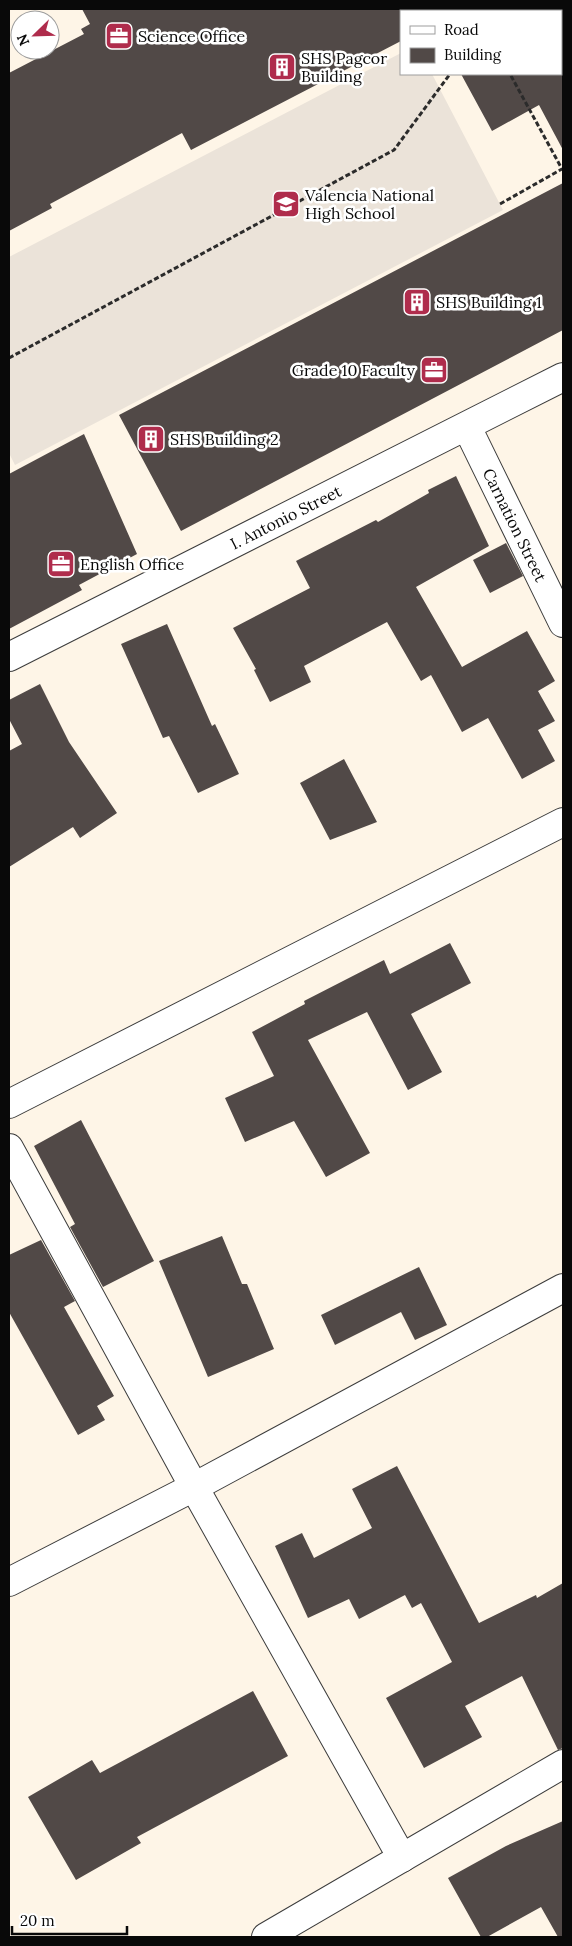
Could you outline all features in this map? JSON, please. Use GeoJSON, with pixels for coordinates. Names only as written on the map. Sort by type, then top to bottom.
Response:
{"type":"FeatureCollection","features":[{"type":"Feature","properties":{"kind":"street","name":"I. Antonio Street"},"geometry":{"type":"LineString","coordinates":[[9,657],[563,377]]}},
{"type":"Feature","properties":{"kind":"street","name":"Carnation Street"},"geometry":{"type":"LineString","coordinates":[[467,427],[563,623]]}},
{"type":"Feature","properties":{"kind":"street"},"geometry":{"type":"LineString","coordinates":[[9,1104],[563,822]]}},
{"type":"Feature","properties":{"kind":"street"},"geometry":{"type":"LineString","coordinates":[[9,1148],[194,1487],[402,1858]]}},
{"type":"Feature","properties":{"kind":"street"},"geometry":{"type":"LineString","coordinates":[[9,1582],[194,1487],[563,1288]]}},
{"type":"Feature","properties":{"kind":"street"},"geometry":{"type":"LineString","coordinates":[[266,1937],[563,1764]]}},
{"type":"Feature","properties":{"kind":"path"},"geometry":{"type":"LineString","coordinates":[[9,358],[394,150],[449,75]]}},
{"type":"Feature","properties":{"kind":"path"},"geometry":{"type":"LineString","coordinates":[[500,204],[562,169],[511,75]]}},
{"type":"Feature","properties":{"kind":"shaded area"},"geometry":{"type":"Polygon","coordinates":[[[400,54],[400,75],[433,75],[503,210],[15,465],[9,453],[9,257],[400,54]]]}},
{"type":"Feature","properties":{"kind":"building"},"geometry":{"type":"Polygon","coordinates":[[[82,9],[401,9],[400,42],[191,150],[182,133],[50,204],[52,208],[9,231],[9,73],[34,60],[60,60],[60,46],[84,34],[81,29],[90,24],[82,9]]]}},
{"type":"Feature","properties":{"kind":"building"},"geometry":{"type":"Polygon","coordinates":[[[563,74],[563,150],[539,105],[492,131],[462,75],[563,74]]]}},
{"type":"Feature","properties":{"kind":"building"},"geometry":{"type":"Polygon","coordinates":[[[563,183],[563,330],[181,531],[119,415],[563,183]]]}},
{"type":"Feature","properties":{"kind":"building"},"geometry":{"type":"Polygon","coordinates":[[[84,434],[137,554],[79,585],[82,590],[9,629],[9,474],[84,434]]]}},
{"type":"Feature","properties":{"kind":"building"},"geometry":{"type":"Polygon","coordinates":[[[456,476],[489,546],[416,587],[462,667],[527,631],[555,681],[538,691],[555,721],[538,730],[555,761],[522,779],[488,718],[462,732],[431,675],[421,681],[387,622],[304,666],[311,682],[270,702],[254,670],[256,669],[233,628],[310,588],[296,561],[376,520],[378,522],[429,493],[428,490],[456,476]]]}},
{"type":"Feature","properties":{"kind":"building"},"geometry":{"type":"Polygon","coordinates":[[[506,543],[523,576],[490,593],[473,560],[506,543]]]}},
{"type":"Feature","properties":{"kind":"building"},"geometry":{"type":"Polygon","coordinates":[[[167,624],[212,726],[215,724],[239,774],[198,793],[169,736],[163,738],[121,644],[167,624]]]}},
{"type":"Feature","properties":{"kind":"building"},"geometry":{"type":"Polygon","coordinates":[[[40,684],[69,742],[117,813],[80,838],[73,827],[9,867],[9,751],[22,744],[9,719],[9,700],[40,684]]]}},
{"type":"Feature","properties":{"kind":"building"},"geometry":{"type":"Polygon","coordinates":[[[344,759],[377,822],[330,840],[300,783],[344,759]]]}},
{"type":"Feature","properties":{"kind":"building"},"geometry":{"type":"Polygon","coordinates":[[[450,943],[471,983],[411,1014],[442,1072],[408,1090],[367,1012],[308,1040],[370,1153],[326,1177],[294,1121],[245,1142],[225,1098],[274,1076],[252,1032],[305,1004],[304,1001],[384,960],[390,974],[450,943]]]}},
{"type":"Feature","properties":{"kind":"building"},"geometry":{"type":"Polygon","coordinates":[[[81,1120],[154,1261],[103,1287],[70,1227],[75,1224],[34,1146],[81,1120]]]}},
{"type":"Feature","properties":{"kind":"building"},"geometry":{"type":"Polygon","coordinates":[[[222,1236],[242,1284],[247,1284],[274,1349],[208,1377],[159,1261],[222,1236]]]}},
{"type":"Feature","properties":{"kind":"building"},"geometry":{"type":"Polygon","coordinates":[[[41,1240],[75,1301],[64,1307],[114,1396],[97,1406],[105,1420],[78,1435],[9,1312],[9,1255],[41,1240]]]}},
{"type":"Feature","properties":{"kind":"building"},"geometry":{"type":"Polygon","coordinates":[[[419,1267],[447,1325],[415,1340],[401,1312],[335,1345],[321,1315],[419,1267]]]}},
{"type":"Feature","properties":{"kind":"building"},"geometry":{"type":"Polygon","coordinates":[[[397,1466],[479,1623],[536,1595],[537,1598],[563,1583],[563,1748],[558,1750],[522,1676],[465,1706],[482,1737],[424,1768],[386,1698],[452,1662],[421,1603],[412,1608],[405,1595],[359,1619],[349,1599],[308,1618],[275,1546],[302,1533],[314,1558],[372,1528],[352,1489],[397,1466]]]}},
{"type":"Feature","properties":{"kind":"building"},"geometry":{"type":"Polygon","coordinates":[[[253,1691],[288,1756],[137,1837],[141,1843],[76,1880],[28,1797],[92,1760],[100,1773],[253,1691]]]}},
{"type":"Feature","properties":{"kind":"building"},"geometry":{"type":"Polygon","coordinates":[[[563,1821],[563,1937],[558,1937],[541,1907],[487,1937],[481,1937],[448,1878],[506,1846],[563,1821]]]}},
{"type":"Feature","properties":{"kind":"place","name":"Science Office"},"geometry":{"type":"Point","coordinates":[119,36]}},
{"type":"Feature","properties":{"kind":"place","name":"SHS Pagcor Building"},"geometry":{"type":"Point","coordinates":[282,67]}},
{"type":"Feature","properties":{"kind":"place","name":"Valencia National High School"},"geometry":{"type":"Point","coordinates":[286,204]}},
{"type":"Feature","properties":{"kind":"place","name":"SHS Building 1"},"geometry":{"type":"Point","coordinates":[417,302]}},
{"type":"Feature","properties":{"kind":"place","name":"Grade 10 Faculty"},"geometry":{"type":"Point","coordinates":[434,370]}},
{"type":"Feature","properties":{"kind":"place","name":"SHS Building 2"},"geometry":{"type":"Point","coordinates":[151,439]}},
{"type":"Feature","properties":{"kind":"place","name":"English Office"},"geometry":{"type":"Point","coordinates":[61,564]}}]}
